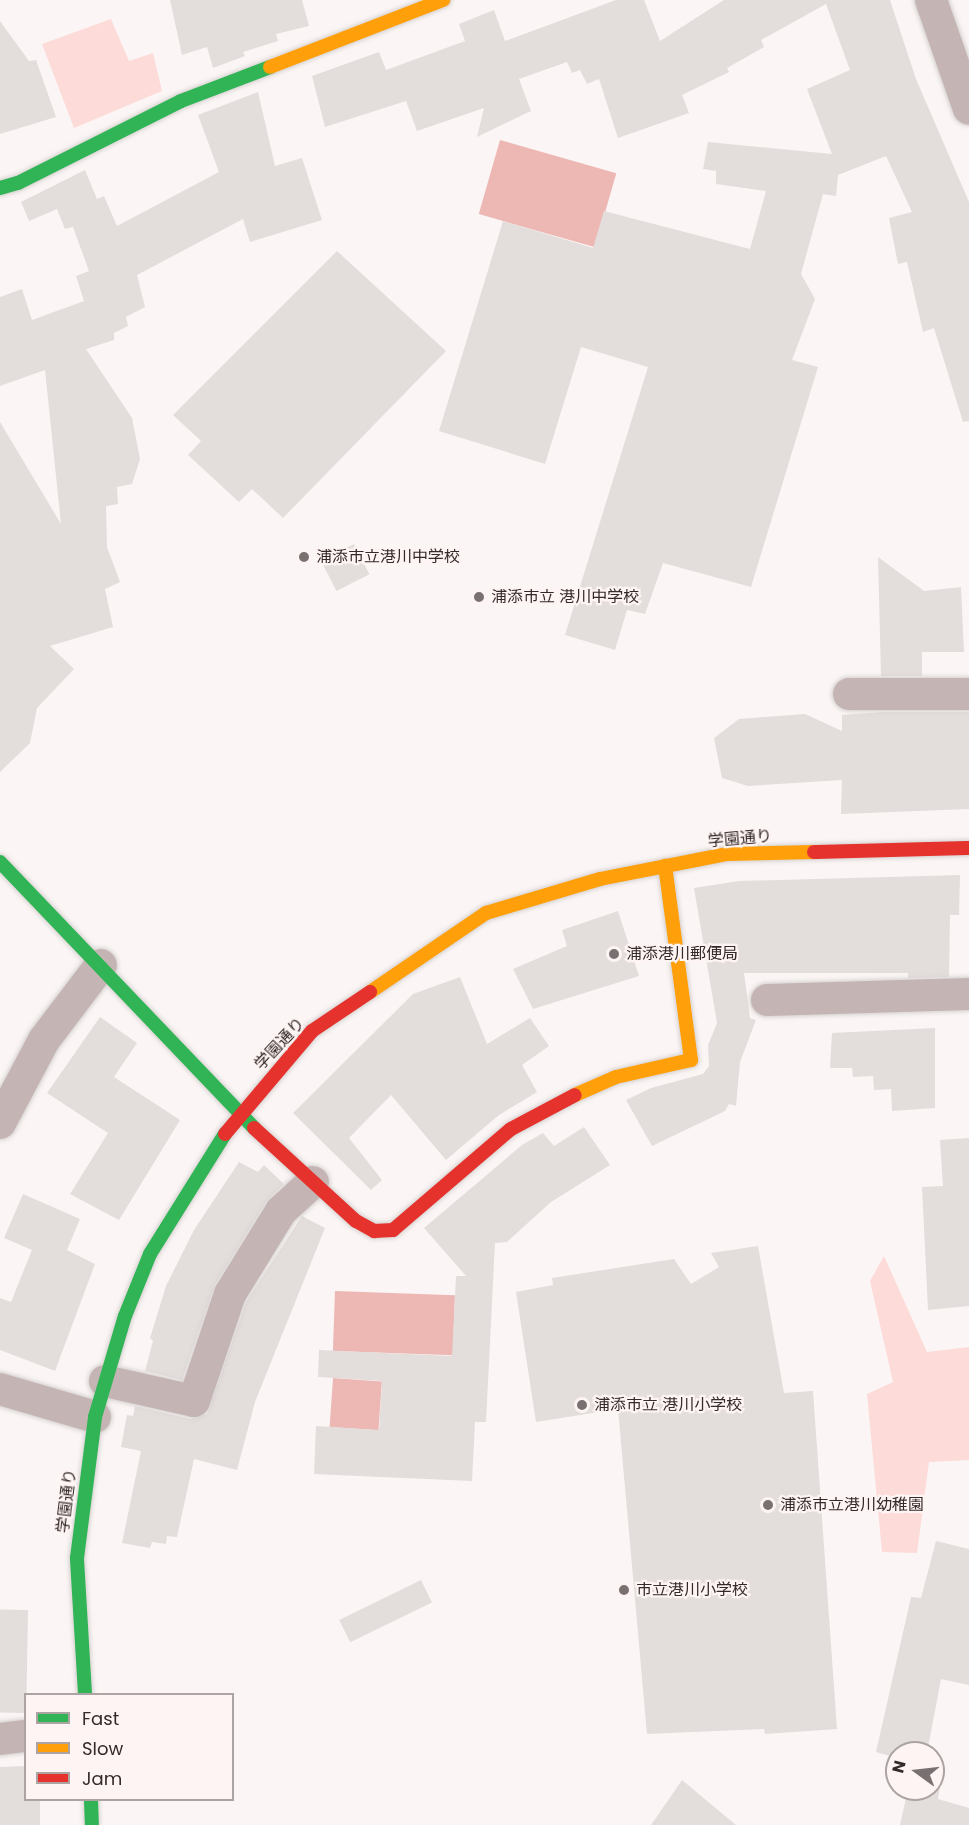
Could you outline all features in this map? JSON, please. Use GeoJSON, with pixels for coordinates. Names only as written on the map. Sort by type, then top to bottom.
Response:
{"type":"FeatureCollection","features":[{"type":"Feature","properties":{"kind":"street"},"geometry":{"type":"LineString","coordinates":[[0,188],[18,183],[181,101],[443,0]]}},
{"type":"Feature","properties":{"kind":"street"},"geometry":{"type":"LineString","coordinates":[[931,0],[969,109]]}},
{"type":"Feature","properties":{"kind":"street"},"geometry":{"type":"LineString","coordinates":[[849,694],[969,694]]}},
{"type":"Feature","properties":{"kind":"street","name":"学園通り"},"geometry":{"type":"LineString","coordinates":[[85,1693],[77,1558],[95,1417],[105,1381],[150,1254],[179,1202],[238,1114],[312,1031],[486,913],[600,879],[728,854],[969,848]]}},
{"type":"Feature","properties":{"kind":"street"},"geometry":{"type":"LineString","coordinates":[[0,862],[101,965],[238,1114],[356,1221],[374,1231],[393,1230],[511,1129],[616,1077],[691,1060],[665,866]]}},
{"type":"Feature","properties":{"kind":"street"},"geometry":{"type":"LineString","coordinates":[[0,1124],[44,1040],[101,965]]}},
{"type":"Feature","properties":{"kind":"street"},"geometry":{"type":"LineString","coordinates":[[767,1000],[969,994]]}},
{"type":"Feature","properties":{"kind":"street"},"geometry":{"type":"LineString","coordinates":[[105,1381],[194,1401],[230,1294],[281,1211],[313,1182]]}},
{"type":"Feature","properties":{"kind":"street"},"geometry":{"type":"LineString","coordinates":[[0,1389],[95,1417]]}},
{"type":"Feature","properties":{"kind":"street"},"geometry":{"type":"LineString","coordinates":[[0,1739],[24,1736]]}},
{"type":"Feature","properties":{"kind":"street"},"geometry":{"type":"LineString","coordinates":[[91,1801],[92,1825]]}},
{"type":"Feature","properties":{"kind":"shaded area"},"geometry":{"type":"Polygon","coordinates":[[[111,19],[129,61],[153,53],[162,91],[74,128],[42,44],[111,19]]]}},
{"type":"Feature","properties":{"kind":"shaded area"},"geometry":{"type":"Polygon","coordinates":[[[500,140],[616,173],[595,247],[479,214],[500,140]]]}},
{"type":"Feature","properties":{"kind":"shaded area"},"geometry":{"type":"Polygon","coordinates":[[[884,1256],[927,1352],[969,1347],[969,1460],[929,1462],[917,1553],[882,1552],[867,1394],[893,1382],[870,1281],[884,1256]]]}},
{"type":"Feature","properties":{"kind":"shaded area"},"geometry":{"type":"Polygon","coordinates":[[[335,1291],[455,1295],[453,1355],[333,1351],[335,1291]]]}},
{"type":"Feature","properties":{"kind":"shaded area"},"geometry":{"type":"Polygon","coordinates":[[[333,1378],[382,1381],[378,1430],[330,1427],[333,1378]]]}},
{"type":"Feature","properties":{"kind":"building"},"geometry":{"type":"Polygon","coordinates":[[[170,0],[302,0],[309,26],[276,34],[278,41],[243,52],[245,56],[213,68],[207,47],[182,55],[170,0]]]}},
{"type":"Feature","properties":{"kind":"building"},"geometry":{"type":"Polygon","coordinates":[[[616,0],[644,0],[660,41],[724,0],[890,0],[916,79],[969,202],[969,421],[963,422],[934,328],[923,332],[907,262],[898,264],[889,218],[912,212],[886,156],[838,175],[836,196],[823,194],[801,274],[815,299],[792,360],[818,367],[751,587],[663,563],[645,614],[627,610],[615,650],[565,635],[648,367],[581,347],[545,464],[439,431],[503,221],[593,248],[604,211],[750,249],[766,191],[716,184],[716,171],[703,169],[708,142],[832,154],[807,89],[850,70],[826,4],[761,40],[764,47],[727,68],[729,72],[682,95],[689,113],[618,138],[599,79],[587,84],[580,70],[572,73],[567,62],[519,79],[531,111],[477,137],[484,108],[417,131],[406,101],[325,127],[312,76],[379,52],[386,70],[465,41],[459,24],[494,10],[505,41],[616,0]]]}},
{"type":"Feature","properties":{"kind":"building"},"geometry":{"type":"Polygon","coordinates":[[[0,21],[29,61],[36,60],[56,117],[0,134],[0,21]]]}},
{"type":"Feature","properties":{"kind":"building"},"geometry":{"type":"Polygon","coordinates":[[[258,92],[275,166],[302,158],[322,220],[250,242],[243,219],[137,275],[145,307],[126,317],[128,326],[114,333],[114,340],[86,349],[132,418],[140,459],[132,484],[117,487],[118,504],[106,506],[107,547],[120,582],[105,589],[113,627],[50,646],[74,669],[37,708],[30,743],[0,772],[0,422],[61,524],[45,370],[0,386],[0,297],[22,289],[32,320],[84,301],[76,276],[89,271],[73,227],[65,229],[57,209],[29,221],[21,202],[85,170],[97,199],[104,196],[117,226],[219,172],[198,115],[258,92]]]}},
{"type":"Feature","properties":{"kind":"building"},"geometry":{"type":"Polygon","coordinates":[[[337,251],[446,351],[283,518],[252,489],[239,502],[188,455],[201,441],[173,415],[337,251]]]}},
{"type":"Feature","properties":{"kind":"building"},"geometry":{"type":"Polygon","coordinates":[[[354,544],[369,574],[336,591],[321,561],[354,544]]]}},
{"type":"Feature","properties":{"kind":"building"},"geometry":{"type":"Polygon","coordinates":[[[878,557],[924,591],[961,587],[964,652],[922,652],[922,676],[881,676],[878,557]]]}},
{"type":"Feature","properties":{"kind":"building"},"geometry":{"type":"Polygon","coordinates":[[[882,712],[969,712],[969,809],[841,814],[842,780],[748,786],[722,778],[714,738],[739,719],[805,714],[842,731],[842,715],[882,712]]]}},
{"type":"Feature","properties":{"kind":"building"},"geometry":{"type":"Polygon","coordinates":[[[960,875],[959,915],[950,915],[949,977],[908,978],[908,973],[744,973],[750,1018],[756,1020],[740,1062],[736,1106],[729,1104],[725,1111],[652,1146],[626,1100],[651,1088],[703,1074],[709,1066],[708,1045],[717,1023],[694,888],[739,881],[960,875]]]}},
{"type":"Feature","properties":{"kind":"building"},"geometry":{"type":"Polygon","coordinates":[[[618,911],[639,976],[533,1009],[513,969],[567,946],[562,930],[618,911]]]}},
{"type":"Feature","properties":{"kind":"building"},"geometry":{"type":"Polygon","coordinates":[[[460,977],[487,1044],[530,1018],[549,1046],[522,1065],[537,1092],[499,1115],[446,1160],[391,1095],[349,1138],[382,1180],[371,1190],[293,1113],[413,994],[460,977]]]}},
{"type":"Feature","properties":{"kind":"building"},"geometry":{"type":"Polygon","coordinates":[[[100,1017],[137,1043],[114,1077],[180,1120],[119,1220],[70,1194],[108,1133],[47,1093],[100,1017]]]}},
{"type":"Feature","properties":{"kind":"building"},"geometry":{"type":"Polygon","coordinates":[[[935,1028],[935,1108],[892,1111],[891,1089],[874,1090],[873,1076],[853,1077],[852,1068],[830,1068],[832,1033],[935,1028]]]}},
{"type":"Feature","properties":{"kind":"building"},"geometry":{"type":"Polygon","coordinates":[[[584,1127],[610,1165],[551,1202],[507,1242],[495,1243],[486,1422],[475,1422],[472,1481],[314,1474],[316,1426],[379,1430],[382,1381],[318,1377],[319,1350],[452,1356],[456,1276],[466,1276],[424,1228],[522,1145],[543,1133],[554,1146],[584,1127]]]}},
{"type":"Feature","properties":{"kind":"building"},"geometry":{"type":"Polygon","coordinates":[[[969,1138],[969,1306],[928,1310],[922,1187],[943,1186],[940,1140],[969,1138]]]}},
{"type":"Feature","properties":{"kind":"building"},"geometry":{"type":"Polygon","coordinates":[[[239,1162],[258,1172],[264,1165],[284,1184],[266,1202],[215,1285],[182,1380],[145,1371],[153,1341],[150,1338],[166,1286],[194,1230],[239,1162]]]}},
{"type":"Feature","properties":{"kind":"building"},"geometry":{"type":"Polygon","coordinates":[[[23,1194],[80,1219],[67,1250],[95,1264],[55,1371],[0,1350],[0,1298],[11,1302],[32,1250],[4,1238],[23,1194]]]}},
{"type":"Feature","properties":{"kind":"building"},"geometry":{"type":"Polygon","coordinates":[[[302,1216],[325,1228],[255,1402],[237,1470],[194,1459],[177,1537],[167,1536],[166,1544],[152,1542],[150,1548],[122,1543],[141,1451],[121,1447],[127,1415],[133,1416],[135,1406],[190,1419],[207,1414],[246,1302],[302,1216]]]}},
{"type":"Feature","properties":{"kind":"building"},"geometry":{"type":"Polygon","coordinates":[[[758,1246],[784,1393],[813,1391],[837,1729],[765,1734],[764,1729],[647,1734],[618,1409],[536,1422],[516,1292],[553,1285],[552,1278],[674,1259],[691,1284],[719,1267],[711,1253],[758,1246]]]}},
{"type":"Feature","properties":{"kind":"building"},"geometry":{"type":"Polygon","coordinates":[[[936,1541],[969,1549],[969,1685],[941,1679],[929,1741],[885,1741],[885,1755],[876,1752],[911,1597],[921,1598],[936,1541]]]}},
{"type":"Feature","properties":{"kind":"building"},"geometry":{"type":"Polygon","coordinates":[[[421,1580],[432,1602],[350,1642],[339,1620],[421,1580]]]}},
{"type":"Feature","properties":{"kind":"building"},"geometry":{"type":"Polygon","coordinates":[[[0,1610],[28,1610],[24,1713],[0,1713],[0,1610]]]}},
{"type":"Feature","properties":{"kind":"building"},"geometry":{"type":"Polygon","coordinates":[[[24,1766],[24,1801],[40,1801],[40,1825],[0,1825],[0,1767],[24,1766]]]}},
{"type":"Feature","properties":{"kind":"building"},"geometry":{"type":"Polygon","coordinates":[[[682,1780],[736,1825],[651,1825],[682,1780]]]}},
{"type":"Feature","properties":{"kind":"building"},"geometry":{"type":"Polygon","coordinates":[[[905,1801],[945,1801],[969,1808],[969,1825],[900,1825],[905,1801]]]}},
{"type":"Feature","properties":{"kind":"traffic: fast"},"geometry":{"type":"LineString","coordinates":[[0,188],[18,183],[181,101],[270,67]]}},
{"type":"Feature","properties":{"kind":"traffic: fast"},"geometry":{"type":"LineString","coordinates":[[0,862],[254,1128]]}},
{"type":"Feature","properties":{"kind":"traffic: fast"},"geometry":{"type":"LineString","coordinates":[[85,1693],[77,1558],[95,1417],[125,1316],[150,1254],[225,1134]]}},
{"type":"Feature","properties":{"kind":"traffic: fast"},"geometry":{"type":"LineString","coordinates":[[91,1801],[92,1825]]}},
{"type":"Feature","properties":{"kind":"traffic: slow"},"geometry":{"type":"LineString","coordinates":[[270,67],[443,0]]}},
{"type":"Feature","properties":{"kind":"traffic: slow"},"geometry":{"type":"LineString","coordinates":[[370,992],[486,913],[600,879],[728,854],[814,852]]}},
{"type":"Feature","properties":{"kind":"traffic: slow"},"geometry":{"type":"LineString","coordinates":[[575,1095],[616,1077],[691,1060],[665,866]]}},
{"type":"Feature","properties":{"kind":"traffic: jam"},"geometry":{"type":"LineString","coordinates":[[814,852],[969,848]]}},
{"type":"Feature","properties":{"kind":"traffic: jam"},"geometry":{"type":"LineString","coordinates":[[225,1134],[312,1031],[370,992]]}},
{"type":"Feature","properties":{"kind":"traffic: jam"},"geometry":{"type":"LineString","coordinates":[[254,1128],[356,1221],[374,1231],[393,1230],[511,1129],[575,1095]]}},
{"type":"Feature","properties":{"kind":"place","name":"浦添市立港川中学校"},"geometry":{"type":"Point","coordinates":[304,557]}},
{"type":"Feature","properties":{"kind":"place","name":"浦添市立 港川中学校"},"geometry":{"type":"Point","coordinates":[479,597]}},
{"type":"Feature","properties":{"kind":"place","name":"浦添港川郵便局"},"geometry":{"type":"Point","coordinates":[614,954]}},
{"type":"Feature","properties":{"kind":"place","name":"浦添市立 港川小学校"},"geometry":{"type":"Point","coordinates":[582,1405]}},
{"type":"Feature","properties":{"kind":"place","name":"浦添市立港川幼稚園"},"geometry":{"type":"Point","coordinates":[768,1505]}},
{"type":"Feature","properties":{"kind":"place","name":"市立港川小学校"},"geometry":{"type":"Point","coordinates":[624,1590]}}]}
